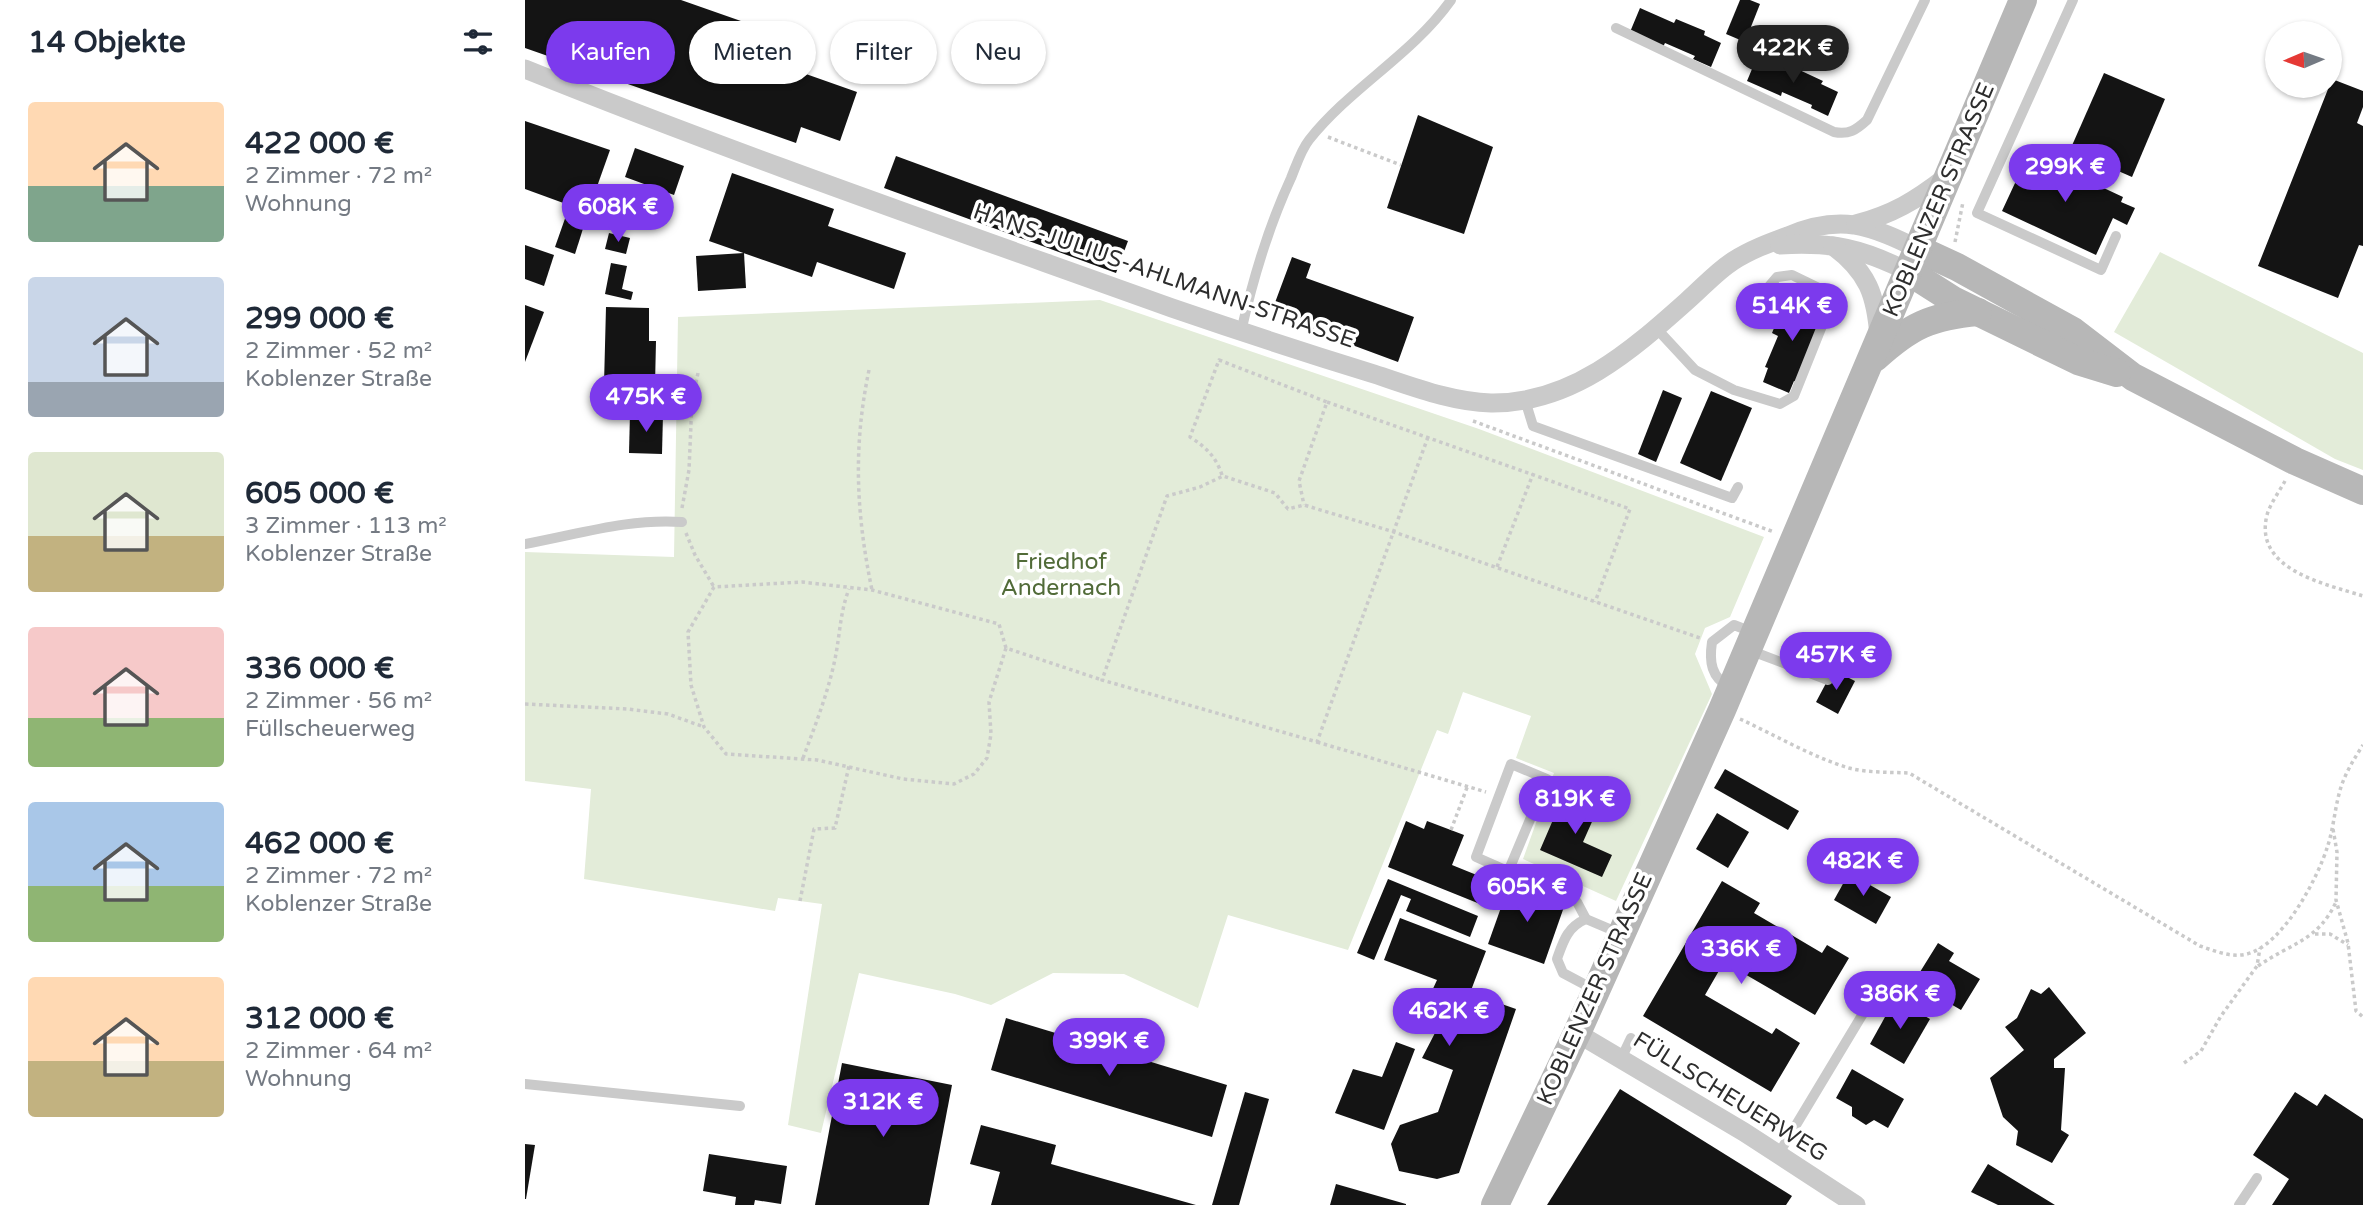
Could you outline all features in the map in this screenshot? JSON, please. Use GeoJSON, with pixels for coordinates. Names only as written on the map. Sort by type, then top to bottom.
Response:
{"type":"FeatureCollection","features":[{"type":"Feature","properties":{"kind":"street","name":"KOBLENZER STRASSE"},"geometry":{"type":"LineString","coordinates":[[1495,1205],[1577,1033],[1727,700],[2023,0]]}},
{"type":"Feature","properties":{"kind":"street","name":"HANS-JULIUS-AHLMANN-STRASSE"},"geometry":{"type":"LineString","coordinates":[[525,69],[638,115],[799,175],[1241,332],[1440,395],[1479,402],[1525,400],[1554,393],[1594,374],[1656,328],[1727,266],[1761,246],[1810,228],[1853,225],[1895,212],[1949,174]]}},
{"type":"Feature","properties":{"kind":"street","name":"HANS-JULIUS-AHLMANN-STRASSE"},"geometry":{"type":"LineString","coordinates":[[1853,225],[1877,231],[1913,260]]}},
{"type":"Feature","properties":{"kind":"street","name":"HANS-JULIUS-AHLMANN-STRASSE"},"geometry":{"type":"LineString","coordinates":[[1761,246],[1812,244],[1913,260]]}},
{"type":"Feature","properties":{"kind":"street"},"geometry":{"type":"LineString","coordinates":[[1833,246],[1848,258],[1871,287],[1877,316],[1875,352]]}},
{"type":"Feature","properties":{"kind":"street"},"geometry":{"type":"LineString","coordinates":[[1913,260],[1943,294],[2078,361],[2133,377]]}},
{"type":"Feature","properties":{"kind":"street"},"geometry":{"type":"LineString","coordinates":[[1913,260],[1957,267],[2073,331],[2133,377],[2295,461],[2363,491]]}},
{"type":"Feature","properties":{"kind":"street"},"geometry":{"type":"LineString","coordinates":[[1875,352],[1927,320],[1944,315],[1978,312]]}},
{"type":"Feature","properties":{"kind":"street","name":"FÜLLSCHEUERWEG"},"geometry":{"type":"LineString","coordinates":[[1577,1033],[1856,1205]]}},
{"type":"Feature","properties":{"kind":"lane"},"geometry":{"type":"LineString","coordinates":[[1241,332],[1253,277],[1276,210],[1308,142],[1345,102],[1409,49],[1451,0]]}},
{"type":"Feature","properties":{"kind":"lane"},"geometry":{"type":"LineString","coordinates":[[1616,28],[1834,132],[1845,134],[1856,130],[1867,120],[1925,0]]}},
{"type":"Feature","properties":{"kind":"lane"},"geometry":{"type":"LineString","coordinates":[[2073,0],[1976,213],[2101,270],[2116,236]]}},
{"type":"Feature","properties":{"kind":"lane"},"geometry":{"type":"LineString","coordinates":[[1656,328],[1695,370],[1734,390],[1780,404],[1794,396],[1828,311],[1827,292],[1793,275],[1777,277],[1754,304]]}},
{"type":"Feature","properties":{"kind":"lane"},"geometry":{"type":"LineString","coordinates":[[1525,400],[1533,426],[1732,498],[1738,487]]}},
{"type":"Feature","properties":{"kind":"lane"},"geometry":{"type":"LineString","coordinates":[[525,544],[657,520],[682,523]]}},
{"type":"Feature","properties":{"kind":"lane"},"geometry":{"type":"LineString","coordinates":[[1727,700],[1722,683],[1709,662],[1712,642],[1734,625],[1752,641],[1828,680]]}},
{"type":"Feature","properties":{"kind":"lane"},"geometry":{"type":"LineString","coordinates":[[1508,872],[1547,779],[1511,764],[1476,858],[1508,872],[1577,902],[1585,919],[1620,933]]}},
{"type":"Feature","properties":{"kind":"lane"},"geometry":{"type":"LineString","coordinates":[[1585,919],[1577,923],[1565,936],[1557,959],[1563,973],[1595,990]]}},
{"type":"Feature","properties":{"kind":"lane"},"geometry":{"type":"LineString","coordinates":[[1778,1155],[1885,977]]}},
{"type":"Feature","properties":{"kind":"lane"},"geometry":{"type":"LineString","coordinates":[[1622,1059],[1631,1038]]}},
{"type":"Feature","properties":{"kind":"lane"},"geometry":{"type":"LineString","coordinates":[[525,1084],[740,1106]]}},
{"type":"Feature","properties":{"kind":"lane"},"geometry":{"type":"LineString","coordinates":[[2239,1205],[2257,1178]]}},
{"type":"Feature","properties":{"kind":"path"},"geometry":{"type":"LineString","coordinates":[[1316,133],[1401,165]]}},
{"type":"Feature","properties":{"kind":"path"},"geometry":{"type":"LineString","coordinates":[[1223,476],[1217,459],[1206,447],[1191,438],[1219,360],[1327,402],[1630,509],[1595,602]]}},
{"type":"Feature","properties":{"kind":"path"},"geometry":{"type":"LineString","coordinates":[[869,370],[860,412],[857,446],[864,551],[872,590]]}},
{"type":"Feature","properties":{"kind":"path"},"geometry":{"type":"LineString","coordinates":[[698,373],[692,401],[689,470],[682,506],[682,523],[695,555],[714,587]]}},
{"type":"Feature","properties":{"kind":"path"},"geometry":{"type":"LineString","coordinates":[[1304,505],[1299,481],[1327,402]]}},
{"type":"Feature","properties":{"kind":"path"},"geometry":{"type":"LineString","coordinates":[[1472,421],[1773,532]]}},
{"type":"Feature","properties":{"kind":"path"},"geometry":{"type":"LineString","coordinates":[[1317,742],[1428,437]]}},
{"type":"Feature","properties":{"kind":"path"},"geometry":{"type":"LineString","coordinates":[[2295,461],[2267,514],[2266,536],[2274,553],[2286,567],[2309,578],[2363,596]]}},
{"type":"Feature","properties":{"kind":"path"},"geometry":{"type":"LineString","coordinates":[[1497,568],[1532,474]]}},
{"type":"Feature","properties":{"kind":"path"},"geometry":{"type":"LineString","coordinates":[[1102,680],[1167,496],[1200,488],[1223,476],[1275,493],[1288,509],[1304,505],[1394,532],[1712,642]]}},
{"type":"Feature","properties":{"kind":"path"},"geometry":{"type":"LineString","coordinates":[[802,582],[872,590],[999,624],[1006,649],[989,702],[991,734],[988,758],[974,774],[954,784],[903,779],[803,758],[726,754],[704,727],[691,685],[688,632],[714,587],[802,582]]}},
{"type":"Feature","properties":{"kind":"path"},"geometry":{"type":"LineString","coordinates":[[803,758],[822,708],[835,659],[843,605],[849,588]]}},
{"type":"Feature","properties":{"kind":"path"},"geometry":{"type":"LineString","coordinates":[[1006,649],[1498,797]]}},
{"type":"Feature","properties":{"kind":"path"},"geometry":{"type":"LineString","coordinates":[[1727,700],[1833,762],[1851,768],[1909,773],[2200,946],[2222,954],[2247,954],[2260,948],[2280,932],[2314,879],[2333,828],[2340,790],[2348,769],[2363,745]]}},
{"type":"Feature","properties":{"kind":"path"},"geometry":{"type":"LineString","coordinates":[[525,704],[627,709],[668,714],[704,727]]}},
{"type":"Feature","properties":{"kind":"path"},"geometry":{"type":"LineString","coordinates":[[800,901],[814,829],[835,828],[849,766]]}},
{"type":"Feature","properties":{"kind":"path"},"geometry":{"type":"LineString","coordinates":[[1451,830],[1468,786]]}},
{"type":"Feature","properties":{"kind":"path"},"geometry":{"type":"LineString","coordinates":[[2333,828],[2337,852],[2336,900],[2349,946],[2356,1011],[2363,1017]]}},
{"type":"Feature","properties":{"kind":"path"},"geometry":{"type":"LineString","coordinates":[[2183,1063],[2201,1051],[2221,1016],[2257,967],[2278,952],[2315,934],[2327,920],[2336,900]]}},
{"type":"Feature","properties":{"kind":"path"},"geometry":{"type":"LineString","coordinates":[[2315,934],[2330,934],[2349,946]]}},
{"type":"Feature","properties":{"kind":"path"},"geometry":{"type":"LineString","coordinates":[[2257,967],[2260,948]]}},
{"type":"Feature","properties":{"kind":"green space"},"geometry":{"type":"Polygon","coordinates":[[[2160,252],[2363,353],[2363,470],[2335,459],[2114,332],[2160,252]]]}},
{"type":"Feature","properties":{"kind":"green space","name":"Friedhof Andernach"},"geometry":{"type":"Polygon","coordinates":[[[1100,300],[1479,429],[1764,537],[1730,617],[1705,628],[1695,654],[1712,694],[1616,901],[1523,859],[1554,773],[1516,758],[1531,716],[1463,692],[1448,734],[1437,730],[1348,950],[1228,915],[1198,1008],[1124,974],[1053,973],[991,1005],[955,994],[859,973],[821,1133],[788,1125],[822,904],[778,898],[775,911],[584,879],[591,789],[525,781],[525,552],[674,557],[678,317],[1100,300]]]}},
{"type":"Feature","properties":{"kind":"building"},"geometry":{"type":"Polygon","coordinates":[[[525,0],[681,0],[741,21],[689,21],[689,84],[816,84],[816,78],[857,92],[840,141],[801,127],[796,143],[628,84],[675,84],[675,21],[546,21],[546,55],[525,48],[525,0]]]}},
{"type":"Feature","properties":{"kind":"building"},"geometry":{"type":"Polygon","coordinates":[[[1740,0],[1760,4],[1745,42],[1726,34],[1740,0]]]}},
{"type":"Feature","properties":{"kind":"building"},"geometry":{"type":"Polygon","coordinates":[[[1640,8],[1674,23],[1676,19],[1705,31],[1704,35],[1721,43],[1711,67],[1693,59],[1695,56],[1665,43],[1663,47],[1630,32],[1640,8]]]}},
{"type":"Feature","properties":{"kind":"building"},"geometry":{"type":"Polygon","coordinates":[[[1757,57],[1791,72],[1793,67],[1823,81],[1821,84],[1838,92],[1828,116],[1811,108],[1812,105],[1782,92],[1781,96],[1747,81],[1757,57]]]}},
{"type":"Feature","properties":{"kind":"building"},"geometry":{"type":"Polygon","coordinates":[[[2104,73],[2165,99],[2132,177],[2070,150],[2104,73]]]}},
{"type":"Feature","properties":{"kind":"building"},"geometry":{"type":"Polygon","coordinates":[[[2342,83],[2363,91],[2363,107],[2357,123],[2363,126],[2363,246],[2359,245],[2338,298],[2258,266],[2324,98],[2342,98],[2342,83]]]}},
{"type":"Feature","properties":{"kind":"building"},"geometry":{"type":"Polygon","coordinates":[[[1418,115],[1493,147],[1464,234],[1387,208],[1418,115]]]}},
{"type":"Feature","properties":{"kind":"building"},"geometry":{"type":"Polygon","coordinates":[[[525,121],[610,150],[588,212],[525,189],[525,121]]]}},
{"type":"Feature","properties":{"kind":"building"},"geometry":{"type":"Polygon","coordinates":[[[635,148],[684,166],[674,195],[625,177],[635,148]]]}},
{"type":"Feature","properties":{"kind":"building"},"geometry":{"type":"Polygon","coordinates":[[[2029,153],[2123,197],[2121,202],[2135,208],[2127,225],[2113,218],[2096,255],[2002,211],[2029,153]]]}},
{"type":"Feature","properties":{"kind":"building"},"geometry":{"type":"Polygon","coordinates":[[[896,156],[1128,241],[1116,273],[884,188],[896,156]]]}},
{"type":"Feature","properties":{"kind":"building"},"geometry":{"type":"Polygon","coordinates":[[[732,173],[834,209],[828,226],[906,253],[894,289],[817,262],[812,277],[709,241],[732,173]]]}},
{"type":"Feature","properties":{"kind":"building"},"geometry":{"type":"Polygon","coordinates":[[[568,210],[587,216],[575,254],[555,247],[568,210]]]}},
{"type":"Feature","properties":{"kind":"building"},"geometry":{"type":"Polygon","coordinates":[[[609,233],[630,238],[626,254],[605,249],[609,233]]]}},
{"type":"Feature","properties":{"kind":"building"},"geometry":{"type":"Polygon","coordinates":[[[525,245],[554,255],[544,286],[525,279],[525,245]]]}},
{"type":"Feature","properties":{"kind":"building"},"geometry":{"type":"Polygon","coordinates":[[[744,253],[746,288],[698,291],[696,256],[744,253]]]}},
{"type":"Feature","properties":{"kind":"building"},"geometry":{"type":"Polygon","coordinates":[[[1292,257],[1311,264],[1306,278],[1414,317],[1398,362],[1309,329],[1312,323],[1273,308],[1292,257]]]}},
{"type":"Feature","properties":{"kind":"building"},"geometry":{"type":"Polygon","coordinates":[[[611,263],[627,266],[622,289],[633,292],[631,300],[605,294],[611,263]]]}},
{"type":"Feature","properties":{"kind":"building"},"geometry":{"type":"Polygon","coordinates":[[[1787,297],[1824,312],[1789,393],[1763,382],[1768,368],[1765,367],[1778,336],[1772,333],[1787,297]]]}},
{"type":"Feature","properties":{"kind":"building"},"geometry":{"type":"Polygon","coordinates":[[[525,305],[544,312],[525,362],[525,305]]]}},
{"type":"Feature","properties":{"kind":"building"},"geometry":{"type":"Polygon","coordinates":[[[606,307],[649,308],[649,341],[656,341],[655,385],[604,384],[606,307]]]}},
{"type":"Feature","properties":{"kind":"building"},"geometry":{"type":"Polygon","coordinates":[[[1663,390],[1682,398],[1656,462],[1638,454],[1663,390]]]}},
{"type":"Feature","properties":{"kind":"building"},"geometry":{"type":"Polygon","coordinates":[[[1711,391],[1752,408],[1721,481],[1680,463],[1711,391]]]}},
{"type":"Feature","properties":{"kind":"building"},"geometry":{"type":"Polygon","coordinates":[[[630,413],[663,414],[662,454],[629,453],[630,413]]]}},
{"type":"Feature","properties":{"kind":"building"},"geometry":{"type":"Polygon","coordinates":[[[1833,670],[1855,681],[1838,714],[1816,702],[1833,670]]]}},
{"type":"Feature","properties":{"kind":"building"},"geometry":{"type":"Polygon","coordinates":[[[1725,769],[1799,811],[1788,830],[1714,788],[1725,769]]]}},
{"type":"Feature","properties":{"kind":"building"},"geometry":{"type":"Polygon","coordinates":[[[1565,792],[1599,806],[1583,842],[1612,855],[1602,877],[1540,850],[1565,792]]]}},
{"type":"Feature","properties":{"kind":"building"},"geometry":{"type":"Polygon","coordinates":[[[1717,813],[1749,832],[1728,868],[1696,849],[1717,813]]]}},
{"type":"Feature","properties":{"kind":"building"},"geometry":{"type":"Polygon","coordinates":[[[1406,821],[1424,829],[1427,821],[1464,835],[1452,865],[1489,880],[1480,904],[1388,867],[1406,821]]]}},
{"type":"Feature","properties":{"kind":"building"},"geometry":{"type":"Polygon","coordinates":[[[1849,873],[1891,897],[1876,924],[1834,900],[1849,873]]]}},
{"type":"Feature","properties":{"kind":"building"},"geometry":{"type":"Polygon","coordinates":[[[1388,879],[1478,916],[1470,937],[1406,911],[1411,899],[1401,895],[1374,960],[1357,953],[1388,879]]]}},
{"type":"Feature","properties":{"kind":"building"},"geometry":{"type":"Polygon","coordinates":[[[1722,881],[1760,903],[1754,913],[1822,953],[1827,945],[1849,958],[1815,1015],[1724,962],[1705,995],[1772,1034],[1776,1028],[1800,1043],[1771,1092],[1643,1016],[1722,881]]]}},
{"type":"Feature","properties":{"kind":"building"},"geometry":{"type":"Polygon","coordinates":[[[1509,885],[1565,904],[1544,964],[1488,944],[1509,885]]]}},
{"type":"Feature","properties":{"kind":"building"},"geometry":{"type":"Polygon","coordinates":[[[1400,918],[1486,951],[1470,993],[1516,1009],[1459,1173],[1437,1179],[1399,1171],[1391,1144],[1400,1125],[1438,1112],[1453,1070],[1422,1058],[1435,1033],[1414,1030],[1437,980],[1384,960],[1400,918]]]}},
{"type":"Feature","properties":{"kind":"building"},"geometry":{"type":"Polygon","coordinates":[[[1938,943],[1954,953],[1949,961],[1980,979],[1961,1010],[1930,992],[1936,981],[1920,972],[1938,943]]]}},
{"type":"Feature","properties":{"kind":"building"},"geometry":{"type":"Polygon","coordinates":[[[2049,987],[2086,1033],[2054,1059],[2054,1068],[2065,1068],[2061,1130],[2069,1135],[2052,1163],[2016,1145],[2018,1131],[2003,1117],[1990,1078],[2024,1050],[2005,1027],[2017,1018],[2031,989],[2041,994],[2049,987]]]}},
{"type":"Feature","properties":{"kind":"building"},"geometry":{"type":"Polygon","coordinates":[[[1895,999],[1930,1019],[1904,1064],[1870,1044],[1895,999]]]}},
{"type":"Feature","properties":{"kind":"building"},"geometry":{"type":"Polygon","coordinates":[[[1006,1018],[1227,1085],[1212,1137],[991,1070],[1006,1018]]]}},
{"type":"Feature","properties":{"kind":"building"},"geometry":{"type":"Polygon","coordinates":[[[1396,1042],[1415,1049],[1384,1130],[1335,1113],[1353,1069],[1382,1077],[1396,1042]]]}},
{"type":"Feature","properties":{"kind":"building"},"geometry":{"type":"Polygon","coordinates":[[[842,1063],[952,1085],[929,1205],[815,1205],[842,1063]]]}},
{"type":"Feature","properties":{"kind":"building"},"geometry":{"type":"Polygon","coordinates":[[[1852,1069],[1904,1099],[1888,1128],[1874,1120],[1866,1125],[1852,1116],[1852,1107],[1836,1098],[1852,1069]]]}},
{"type":"Feature","properties":{"kind":"building"},"geometry":{"type":"Polygon","coordinates":[[[1620,1089],[1792,1196],[1786,1205],[1547,1205],[1620,1089]]]}},
{"type":"Feature","properties":{"kind":"building"},"geometry":{"type":"Polygon","coordinates":[[[1245,1092],[1269,1099],[1239,1205],[1212,1205],[1245,1092]]]}},
{"type":"Feature","properties":{"kind":"building"},"geometry":{"type":"Polygon","coordinates":[[[2295,1092],[2317,1106],[2325,1094],[2363,1119],[2363,1205],[2272,1205],[2289,1179],[2253,1155],[2295,1092]]]}},
{"type":"Feature","properties":{"kind":"building"},"geometry":{"type":"Polygon","coordinates":[[[981,1125],[1056,1145],[1051,1164],[1196,1205],[991,1205],[1000,1172],[970,1164],[981,1125]]]}},
{"type":"Feature","properties":{"kind":"building"},"geometry":{"type":"Polygon","coordinates":[[[525,1144],[535,1145],[526,1199],[525,1199],[525,1144]]]}},
{"type":"Feature","properties":{"kind":"building"},"geometry":{"type":"Polygon","coordinates":[[[709,1154],[787,1166],[781,1204],[755,1200],[754,1205],[735,1205],[736,1197],[703,1191],[709,1154]]]}},
{"type":"Feature","properties":{"kind":"building"},"geometry":{"type":"Polygon","coordinates":[[[1988,1164],[2055,1205],[1998,1205],[1971,1192],[1988,1164]]]}},
{"type":"Feature","properties":{"kind":"building"},"geometry":{"type":"Polygon","coordinates":[[[1336,1184],[1406,1204],[1406,1205],[1330,1205],[1336,1184]]]}}]}
